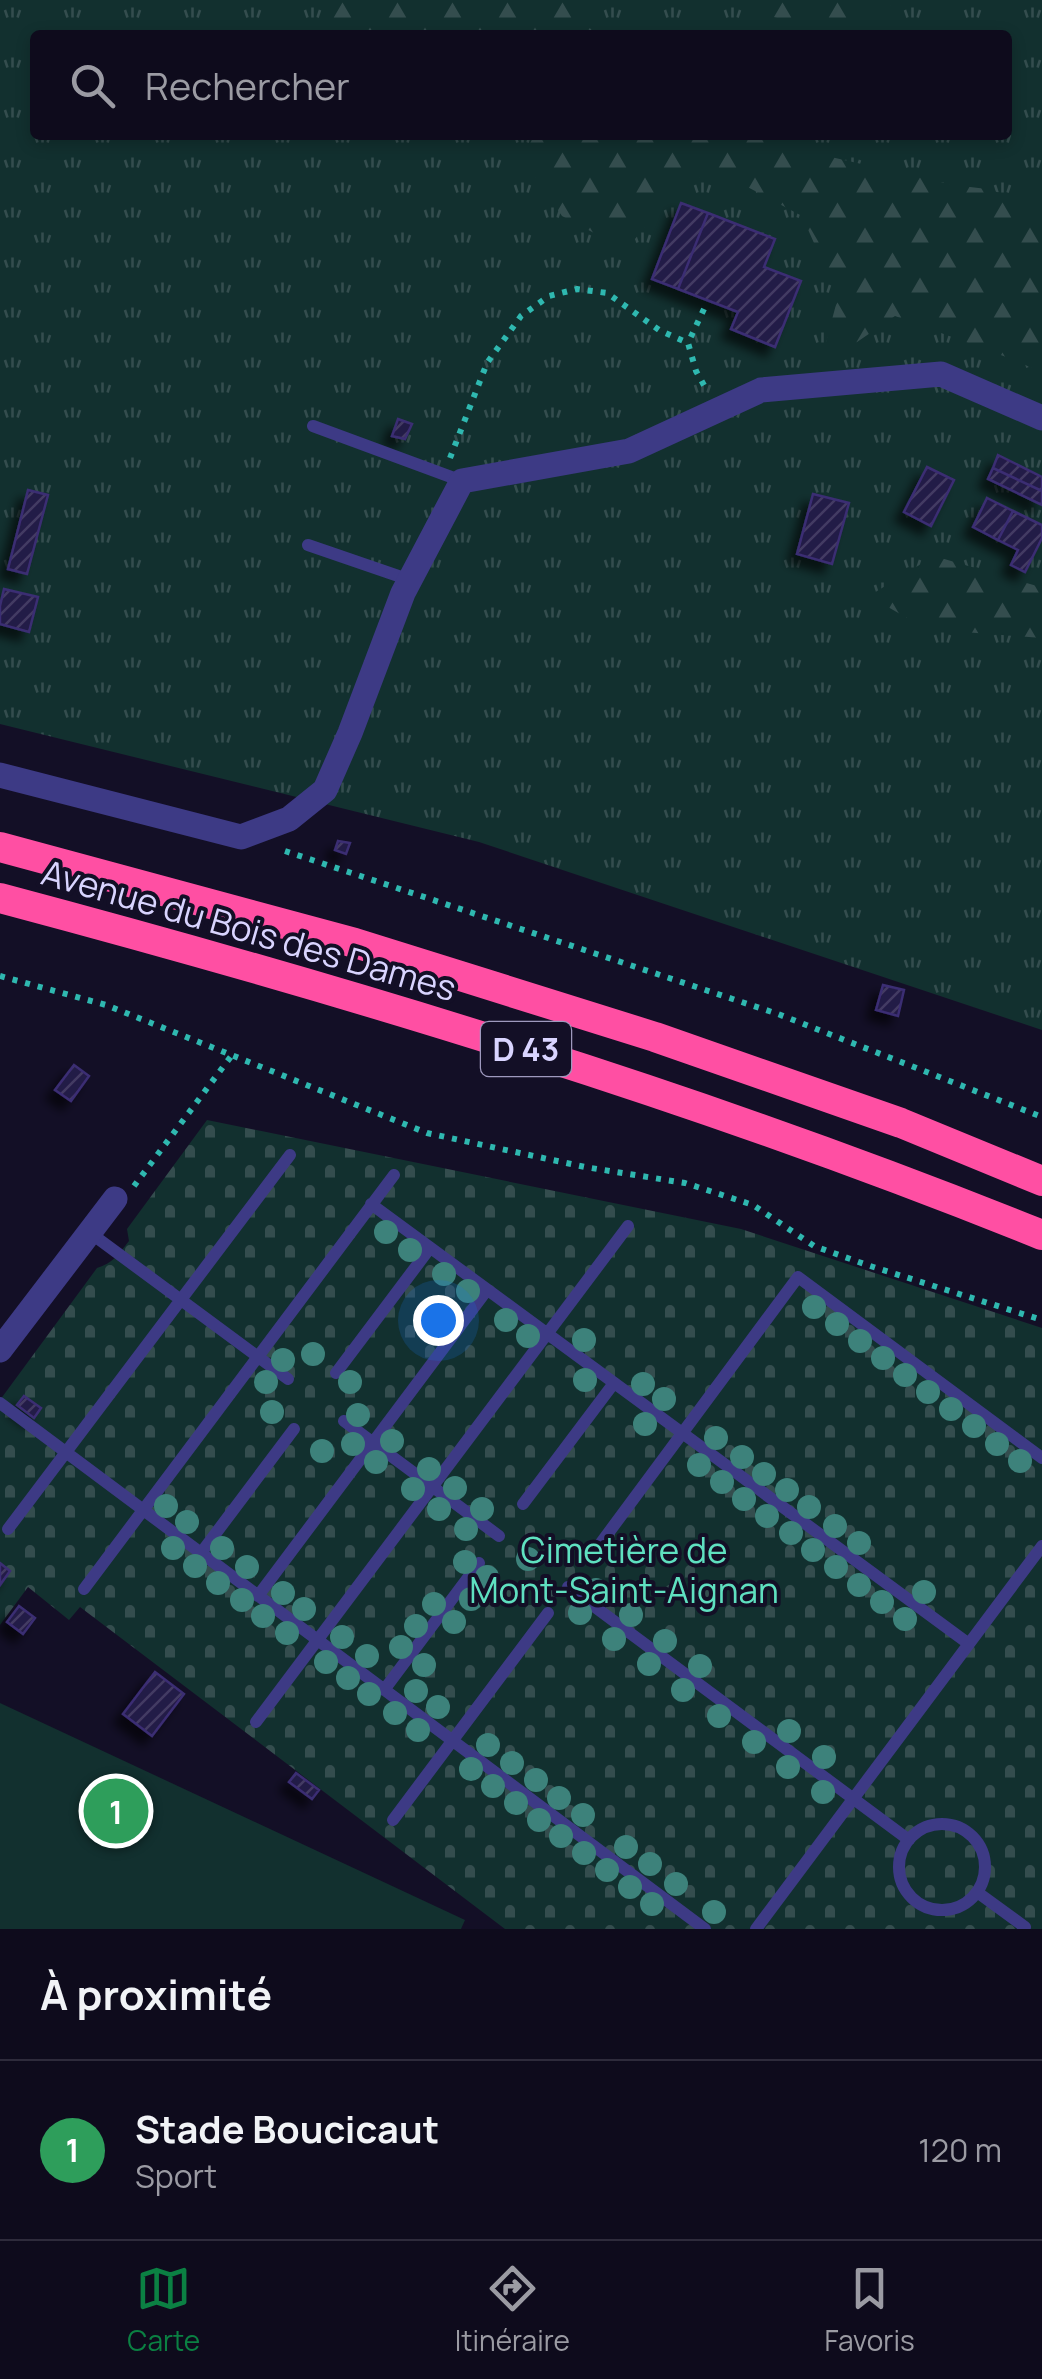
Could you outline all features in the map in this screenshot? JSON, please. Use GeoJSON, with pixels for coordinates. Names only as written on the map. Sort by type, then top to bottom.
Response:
{"type":"FeatureCollection","features":[{"type":"Feature","properties":{"kind":"highway","name":"Avenue du Bois des Dames"},"geometry":{"type":"LineString","coordinates":[[0,847],[354,943],[655,1037],[901,1123],[1042,1181]]}},
{"type":"Feature","properties":{"kind":"highway","name":"Avenue du Bois des Dames"},"geometry":{"type":"LineString","coordinates":[[0,898],[530,1050],[870,1168],[1042,1234]]}},
{"type":"Feature","properties":{"kind":"street"},"geometry":{"type":"LineString","coordinates":[[0,774],[242,837],[290,819],[325,790],[410,580],[462,481],[630,450],[760,390],[940,374],[1042,418]]}},
{"type":"Feature","properties":{"kind":"street"},"geometry":{"type":"LineString","coordinates":[[0,1350],[115,1199]]}},
{"type":"Feature","properties":{"kind":"lane"},"geometry":{"type":"LineString","coordinates":[[314,426],[462,481]]}},
{"type":"Feature","properties":{"kind":"lane"},"geometry":{"type":"LineString","coordinates":[[308,545],[410,580]]}},
{"type":"Feature","properties":{"kind":"lane"},"geometry":{"type":"LineString","coordinates":[[8,1528],[290,1155]]}},
{"type":"Feature","properties":{"kind":"lane"},"geometry":{"type":"LineString","coordinates":[[84,1589],[394,1174]]}},
{"type":"Feature","properties":{"kind":"lane"},"geometry":{"type":"LineString","coordinates":[[371,1204],[969,1644]]}},
{"type":"Feature","properties":{"kind":"lane"},"geometry":{"type":"LineString","coordinates":[[256,1722],[628,1226]]}},
{"type":"Feature","properties":{"kind":"lane"},"geometry":{"type":"LineString","coordinates":[[89,1232],[288,1379]]}},
{"type":"Feature","properties":{"kind":"lane"},"geometry":{"type":"LineString","coordinates":[[336,1373],[430,1248]]}},
{"type":"Feature","properties":{"kind":"lane"},"geometry":{"type":"LineString","coordinates":[[592,1554],[798,1277],[1042,1458]]}},
{"type":"Feature","properties":{"kind":"lane"},"geometry":{"type":"LineString","coordinates":[[258,1596],[488,1290]]}},
{"type":"Feature","properties":{"kind":"lane"},"geometry":{"type":"LineString","coordinates":[[522,1504],[614,1382]]}},
{"type":"Feature","properties":{"kind":"lane"},"geometry":{"type":"LineString","coordinates":[[0,1403],[705,1929]]}},
{"type":"Feature","properties":{"kind":"lane"},"geometry":{"type":"LineString","coordinates":[[344,1421],[499,1536]]}},
{"type":"Feature","properties":{"kind":"lane"},"geometry":{"type":"LineString","coordinates":[[201,1553],[294,1429]]}},
{"type":"Feature","properties":{"kind":"lane"},"geometry":{"type":"LineString","coordinates":[[756,1929],[1042,1546]]}},
{"type":"Feature","properties":{"kind":"lane"},"geometry":{"type":"LineString","coordinates":[[384,1690],[478,1564]]}},
{"type":"Feature","properties":{"kind":"lane"},"geometry":{"type":"LineString","coordinates":[[568,1586],[908,1840]]}},
{"type":"Feature","properties":{"kind":"lane"},"geometry":{"type":"LineString","coordinates":[[392,1820],[548,1613]]}},
{"type":"Feature","properties":{"kind":"lane"},"geometry":{"type":"LineString","coordinates":[[934,1824],[962,1829],[982,1850],[986,1865],[978,1892],[968,1902],[942,1910],[916,1901],[907,1891],[899,1865],[908,1840],[934,1824]]}},
{"type":"Feature","properties":{"kind":"lane"},"geometry":{"type":"LineString","coordinates":[[978,1892],[1024,1929]]}},
{"type":"Feature","properties":{"kind":"path"},"geometry":{"type":"LineString","coordinates":[[462,481],[450,464],[451,452],[487,363],[520,316],[549,296],[578,289],[607,293],[659,330],[688,343]]}},
{"type":"Feature","properties":{"kind":"path"},"geometry":{"type":"LineString","coordinates":[[704,310],[688,343],[696,371],[718,410]]}},
{"type":"Feature","properties":{"kind":"path"},"geometry":{"type":"LineString","coordinates":[[242,837],[778,1014],[1042,1118]]}},
{"type":"Feature","properties":{"kind":"path"},"geometry":{"type":"LineString","coordinates":[[0,976],[106,1004],[427,1133],[584,1167],[684,1183],[736,1200],[779,1221],[814,1246],[1042,1320]]}},
{"type":"Feature","properties":{"kind":"path"},"geometry":{"type":"LineString","coordinates":[[115,1199],[132,1188],[232,1054]]}},
{"type":"Feature","properties":{"kind":"green space"},"geometry":{"type":"Polygon","coordinates":[[[0,0],[1042,0],[1042,1030],[479,842],[0,724],[0,0]]]}},
{"type":"Feature","properties":{"kind":"green space"},"geometry":{"type":"Polygon","coordinates":[[[333,0],[592,0],[584,25],[593,30],[330,30],[333,0]]]}},
{"type":"Feature","properties":{"kind":"green space"},"geometry":{"type":"Polygon","coordinates":[[[746,0],[892,0],[890,6],[849,30],[822,30],[766,15],[746,0]]]}},
{"type":"Feature","properties":{"kind":"green space"},"geometry":{"type":"Polygon","coordinates":[[[532,140],[795,140],[831,157],[987,189],[1042,206],[1042,373],[895,316],[841,353],[825,346],[838,297],[802,216],[740,183],[700,177],[653,217],[626,250],[562,216],[523,159],[532,140]]]}},
{"type":"Feature","properties":{"kind":"green space"},"geometry":{"type":"Polygon","coordinates":[[[934,556],[1042,585],[1042,638],[926,629],[869,596],[934,556]]]}},
{"type":"Feature","properties":{"kind":"green space","name":"Cimetière de Mont-Saint-Aignan"},"geometry":{"type":"Polygon","coordinates":[[[207,1120],[741,1229],[1042,1328],[1042,1929],[505,1929],[80,1607],[69,1620],[28,1587],[0,1625],[0,1400],[97,1268],[111,1261],[129,1241],[127,1229],[207,1120]]]}},
{"type":"Feature","properties":{"kind":"green space"},"geometry":{"type":"Polygon","coordinates":[[[0,1703],[465,1920],[461,1929],[0,1929],[0,1703]]]}},
{"type":"Feature","properties":{"kind":"building"},"geometry":{"type":"Polygon","coordinates":[[[681,203],[708,213],[678,289],[652,279],[681,203]]]}},
{"type":"Feature","properties":{"kind":"building"},"geometry":{"type":"Polygon","coordinates":[[[708,213],[775,239],[764,267],[801,281],[775,347],[731,329],[738,312],[678,289],[708,213]]]}},
{"type":"Feature","properties":{"kind":"building"},"geometry":{"type":"Polygon","coordinates":[[[398,419],[412,424],[405,439],[392,436],[398,419]]]}},
{"type":"Feature","properties":{"kind":"building"},"geometry":{"type":"Polygon","coordinates":[[[998,455],[1042,477],[1042,491],[993,468],[998,455]]]}},
{"type":"Feature","properties":{"kind":"building"},"geometry":{"type":"Polygon","coordinates":[[[927,467],[954,480],[931,526],[904,512],[927,467]]]}},
{"type":"Feature","properties":{"kind":"building"},"geometry":{"type":"Polygon","coordinates":[[[993,468],[1042,491],[1042,505],[988,479],[993,468]]]}},
{"type":"Feature","properties":{"kind":"building"},"geometry":{"type":"Polygon","coordinates":[[[28,490],[48,495],[27,574],[8,569],[28,490]]]}},
{"type":"Feature","properties":{"kind":"building"},"geometry":{"type":"Polygon","coordinates":[[[813,494],[849,503],[832,564],[797,554],[813,494]]]}},
{"type":"Feature","properties":{"kind":"building"},"geometry":{"type":"Polygon","coordinates":[[[987,498],[1013,511],[998,540],[973,527],[987,498]]]}},
{"type":"Feature","properties":{"kind":"building"},"geometry":{"type":"Polygon","coordinates":[[[1013,511],[1042,525],[1042,538],[1025,572],[1011,565],[1018,550],[998,540],[1013,511]]]}},
{"type":"Feature","properties":{"kind":"building"},"geometry":{"type":"Polygon","coordinates":[[[4,589],[38,597],[29,632],[0,624],[4,589]]]}},
{"type":"Feature","properties":{"kind":"building"},"geometry":{"type":"Polygon","coordinates":[[[338,841],[350,843],[346,854],[335,850],[338,841]]]}},
{"type":"Feature","properties":{"kind":"building"},"geometry":{"type":"Polygon","coordinates":[[[883,985],[904,990],[898,1016],[876,1010],[883,985]]]}},
{"type":"Feature","properties":{"kind":"building"},"geometry":{"type":"Polygon","coordinates":[[[74,1065],[89,1076],[71,1101],[55,1090],[74,1065]]]}},
{"type":"Feature","properties":{"kind":"building"},"geometry":{"type":"Polygon","coordinates":[[[24,1396],[41,1408],[34,1418],[17,1405],[24,1396]]]}},
{"type":"Feature","properties":{"kind":"building"},"geometry":{"type":"Polygon","coordinates":[[[0,1563],[10,1571],[0,1585],[0,1563]]]}},
{"type":"Feature","properties":{"kind":"building"},"geometry":{"type":"Polygon","coordinates":[[[19,1606],[35,1618],[23,1634],[7,1622],[19,1606]]]}},
{"type":"Feature","properties":{"kind":"building"},"geometry":{"type":"Polygon","coordinates":[[[155,1672],[184,1694],[152,1736],[123,1714],[155,1672]]]}},
{"type":"Feature","properties":{"kind":"building"},"geometry":{"type":"Polygon","coordinates":[[[296,1773],[319,1790],[312,1799],[289,1782],[296,1773]]]}},
{"type":"Feature","properties":{"kind":"place","name":"Stade Boucicaut"},"geometry":{"type":"Point","coordinates":[116,1811]}}]}
